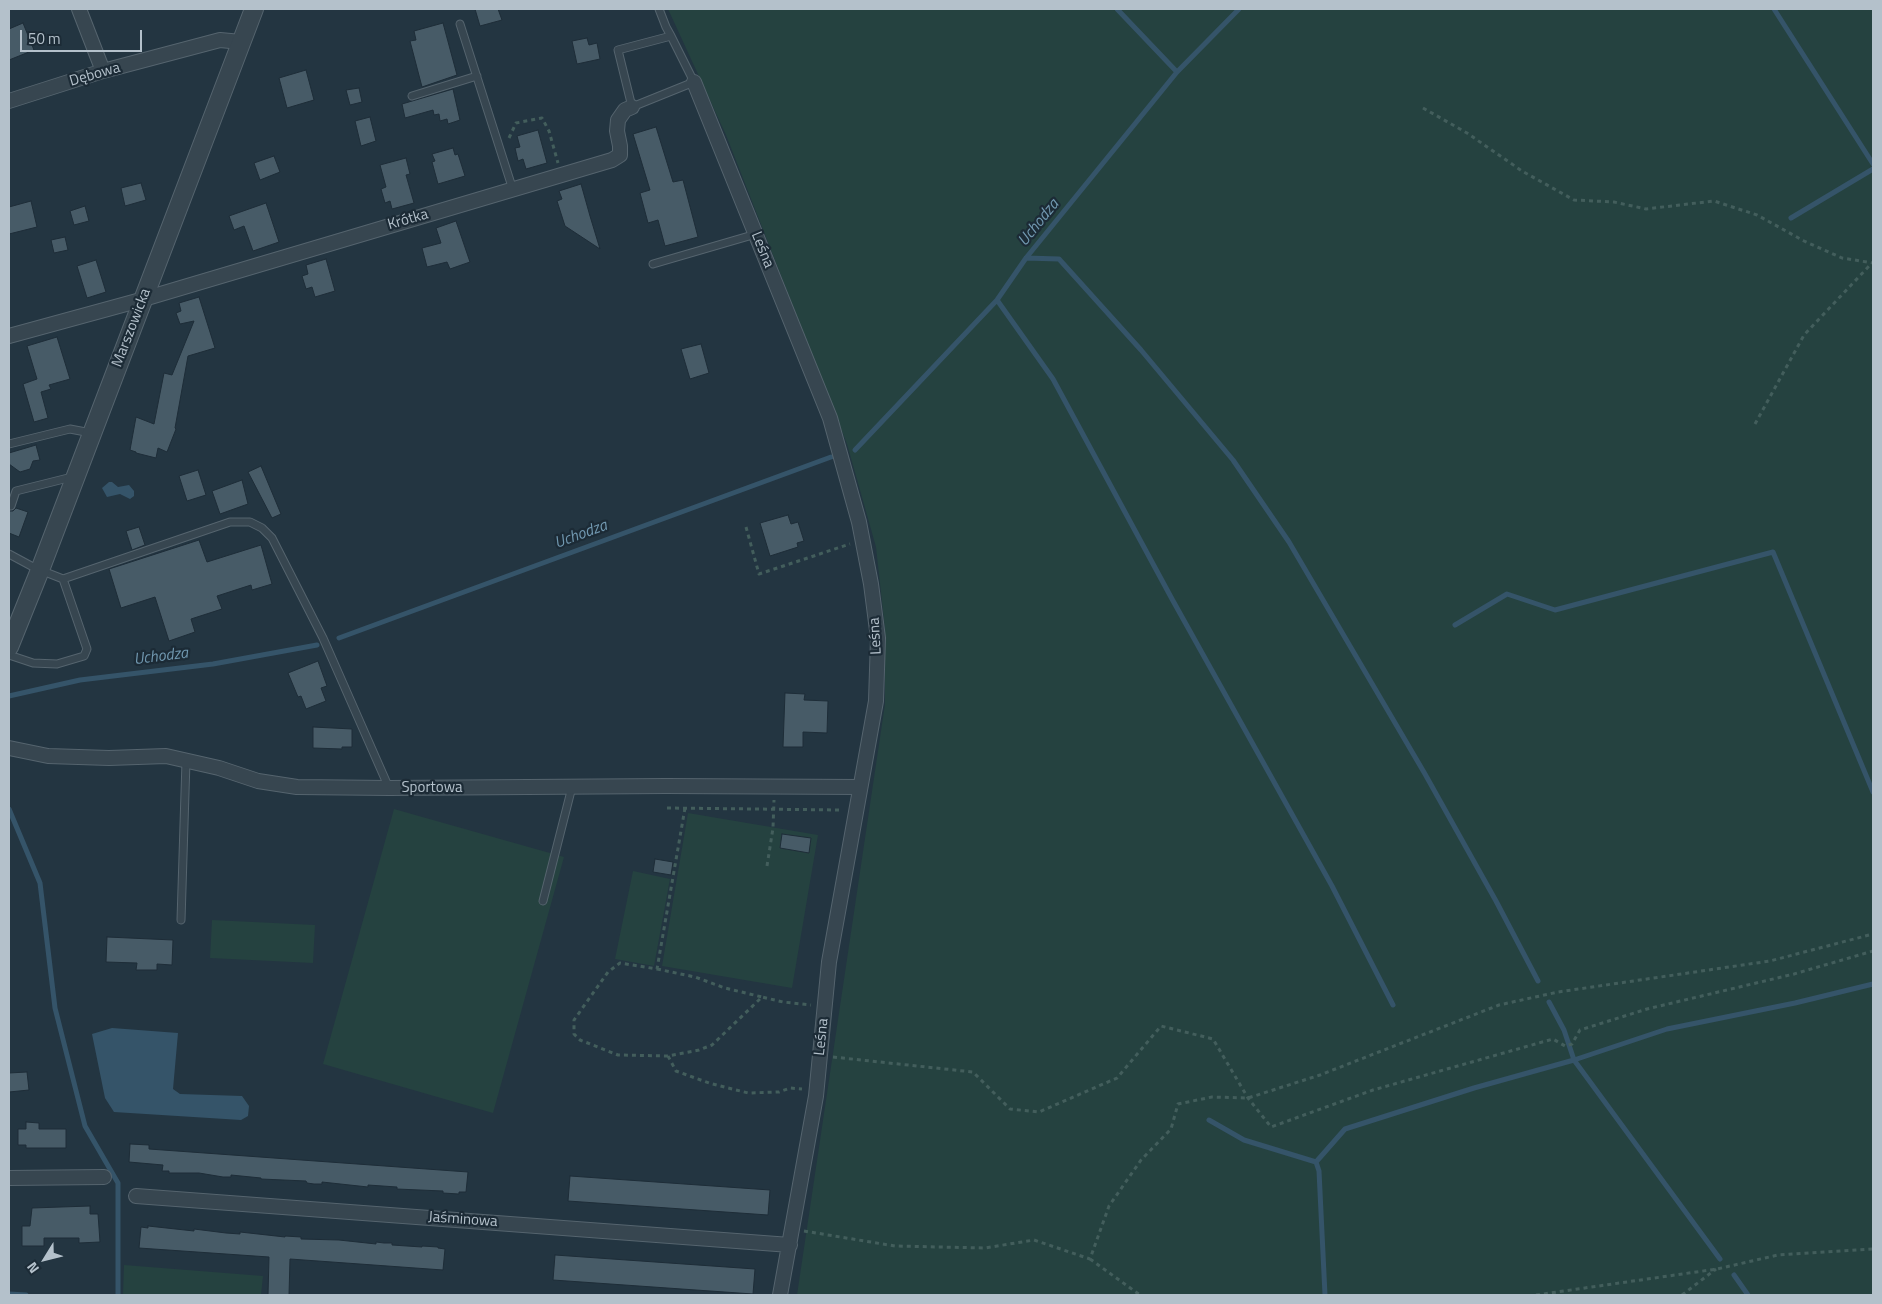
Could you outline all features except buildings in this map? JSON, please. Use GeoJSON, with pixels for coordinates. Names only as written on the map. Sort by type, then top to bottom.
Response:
{"type":"FeatureCollection","features":[{"type":"Feature","properties":{"kind":"street"},"geometry":{"type":"LineString","coordinates":[[79,9],[103,71]]}},
{"type":"Feature","properties":{"kind":"street","name":"Marszowicka"},"geometry":{"type":"LineString","coordinates":[[9,646],[40,570],[254,9]]}},
{"type":"Feature","properties":{"kind":"street","name":"Dębowa"},"geometry":{"type":"LineString","coordinates":[[9,101],[103,71],[220,40],[241,42]]}},
{"type":"Feature","properties":{"kind":"street","name":"Leśna"},"geometry":{"type":"LineString","coordinates":[[694,82],[830,418],[844,463],[862,540],[871,584],[878,638],[876,701],[829,962],[816,1091],[780,1295]]}},
{"type":"Feature","properties":{"kind":"street","name":"Krótka"},"geometry":{"type":"LineString","coordinates":[[143,299],[612,160],[620,155],[617,131],[618,120],[625,110],[632,107]]}},
{"type":"Feature","properties":{"kind":"street"},"geometry":{"type":"LineString","coordinates":[[9,336],[143,299]]}},
{"type":"Feature","properties":{"kind":"street","name":"Sportowa"},"geometry":{"type":"LineString","coordinates":[[9,748],[48,756],[109,758],[166,756],[258,781],[297,786],[389,788],[572,786],[860,787]]}},
{"type":"Feature","properties":{"kind":"street"},"geometry":{"type":"LineString","coordinates":[[9,1178],[104,1177]]}},
{"type":"Feature","properties":{"kind":"street","name":"Jaśminowa"},"geometry":{"type":"LineString","coordinates":[[136,1196],[790,1245]]}},
{"type":"Feature","properties":{"kind":"lane","name":"Leśna"},"geometry":{"type":"LineString","coordinates":[[659,9],[694,82]]}},
{"type":"Feature","properties":{"kind":"lane"},"geometry":{"type":"LineString","coordinates":[[460,24],[513,190]]}},
{"type":"Feature","properties":{"kind":"lane"},"geometry":{"type":"LineString","coordinates":[[671,36],[618,50],[632,107],[694,82]]}},
{"type":"Feature","properties":{"kind":"lane"},"geometry":{"type":"LineString","coordinates":[[412,96],[476,76]]}},
{"type":"Feature","properties":{"kind":"lane"},"geometry":{"type":"LineString","coordinates":[[653,264],[756,234]]}},
{"type":"Feature","properties":{"kind":"lane"},"geometry":{"type":"LineString","coordinates":[[9,444],[70,429],[92,433]]}},
{"type":"Feature","properties":{"kind":"lane"},"geometry":{"type":"LineString","coordinates":[[11,506],[16,491],[68,478],[74,479]]}},
{"type":"Feature","properties":{"kind":"lane"},"geometry":{"type":"LineString","coordinates":[[9,554],[63,579],[230,522],[250,522],[262,528],[272,538],[324,638],[389,788]]}},
{"type":"Feature","properties":{"kind":"lane"},"geometry":{"type":"LineString","coordinates":[[9,655],[33,663],[57,664],[84,656],[87,649],[63,579]]}},
{"type":"Feature","properties":{"kind":"lane"},"geometry":{"type":"LineString","coordinates":[[181,920],[186,761]]}},
{"type":"Feature","properties":{"kind":"lane"},"geometry":{"type":"LineString","coordinates":[[543,900],[572,786]]}},
{"type":"Feature","properties":{"kind":"path"},"geometry":{"type":"LineString","coordinates":[[1423,108],[1467,133],[1522,171],[1574,200],[1614,202],[1646,209],[1714,200],[1757,215],[1804,241],[1842,258],[1872,264]]}},
{"type":"Feature","properties":{"kind":"path"},"geometry":{"type":"LineString","coordinates":[[510,144],[509,137],[516,123],[542,118],[549,131],[562,175]]}},
{"type":"Feature","properties":{"kind":"path"},"geometry":{"type":"LineString","coordinates":[[1754,424],[1804,336],[1872,264]]}},
{"type":"Feature","properties":{"kind":"path"},"geometry":{"type":"LineString","coordinates":[[746,527],[759,574],[862,540]]}},
{"type":"Feature","properties":{"kind":"path"},"geometry":{"type":"LineString","coordinates":[[667,808],[856,810]]}},
{"type":"Feature","properties":{"kind":"path"},"geometry":{"type":"LineString","coordinates":[[657,969],[685,808]]}},
{"type":"Feature","properties":{"kind":"path"},"geometry":{"type":"LineString","coordinates":[[767,866],[774,810]]}},
{"type":"Feature","properties":{"kind":"path"},"geometry":{"type":"LineString","coordinates":[[1090,1258],[1109,1206],[1141,1160],[1171,1129],[1178,1104],[1212,1097],[1248,1098],[1320,1075],[1499,1005],[1558,992],[1770,960],[1873,934]]}},
{"type":"Feature","properties":{"kind":"path"},"geometry":{"type":"LineString","coordinates":[[820,1055],[973,1072],[1010,1109],[1039,1112],[1117,1078],[1161,1026],[1213,1039],[1248,1098],[1271,1127],[1373,1090],[1553,1039],[1565,1046],[1572,1044],[1580,1030],[1647,1009],[1794,974],[1873,951]]}},
{"type":"Feature","properties":{"kind":"path"},"geometry":{"type":"LineString","coordinates":[[762,997],[712,1044],[699,1050],[668,1056],[618,1055],[580,1040],[574,1034],[574,1020],[608,972],[620,963],[695,977],[725,988],[783,1002],[825,1007]]}},
{"type":"Feature","properties":{"kind":"path"},"geometry":{"type":"LineString","coordinates":[[668,1056],[676,1071],[709,1083],[748,1093],[779,1092],[790,1088],[816,1091]]}},
{"type":"Feature","properties":{"kind":"path"},"geometry":{"type":"LineString","coordinates":[[793,1229],[894,1246],[985,1248],[1034,1240],[1090,1258],[1140,1295]]}},
{"type":"Feature","properties":{"kind":"path"},"geometry":{"type":"LineString","coordinates":[[1536,1295],[1717,1269],[1778,1255],[1873,1249]]}},
{"type":"Feature","properties":{"kind":"path"},"geometry":{"type":"LineString","coordinates":[[1682,1295],[1717,1269]]}},
{"type":"Feature","properties":{"kind":"green space"},"geometry":{"type":"Polygon","coordinates":[[[668,9],[1873,9],[1873,1295],[797,1295],[885,704],[885,629],[876,547],[847,444],[726,135],[668,9]]]}},
{"type":"Feature","properties":{"kind":"green space"},"geometry":{"type":"Polygon","coordinates":[[[394,809],[564,857],[493,1113],[323,1064],[394,809]]]}},
{"type":"Feature","properties":{"kind":"green space"},"geometry":{"type":"Polygon","coordinates":[[[688,813],[818,835],[792,988],[662,966],[688,813]]]}},
{"type":"Feature","properties":{"kind":"green space"},"geometry":{"type":"Polygon","coordinates":[[[633,871],[670,879],[654,966],[615,959],[633,871]]]}},
{"type":"Feature","properties":{"kind":"green space"},"geometry":{"type":"Polygon","coordinates":[[[212,920],[315,925],[313,963],[210,958],[212,920]]]}},
{"type":"Feature","properties":{"kind":"green space"},"geometry":{"type":"Polygon","coordinates":[[[124,1265],[263,1276],[261,1295],[123,1295],[124,1265]]]}},
{"type":"Feature","properties":{"kind":"water"},"geometry":{"type":"Polygon","coordinates":[[[109,482],[118,487],[129,485],[134,491],[134,496],[130,499],[120,494],[107,497],[102,488],[109,482]]]}},
{"type":"Feature","properties":{"kind":"water"},"geometry":{"type":"Polygon","coordinates":[[[112,1028],[178,1033],[173,1089],[180,1094],[242,1096],[249,1106],[248,1116],[241,1120],[114,1112],[105,1098],[92,1034],[112,1028]]]}},
{"type":"Feature","properties":{"kind":"waterway"},"geometry":{"type":"LineString","coordinates":[[1117,9],[1177,72]]}},
{"type":"Feature","properties":{"kind":"waterway","name":"Uchodza"},"geometry":{"type":"LineString","coordinates":[[855,450],[997,300],[1026,258],[1177,72],[1239,9]]}},
{"type":"Feature","properties":{"kind":"waterway"},"geometry":{"type":"LineString","coordinates":[[1774,9],[1873,164]]}},
{"type":"Feature","properties":{"kind":"waterway"},"geometry":{"type":"LineString","coordinates":[[1791,218],[1873,169]]}},
{"type":"Feature","properties":{"kind":"waterway"},"geometry":{"type":"LineString","coordinates":[[1026,258],[1059,259],[1141,350],[1233,460],[1289,542],[1425,774],[1538,981]]}},
{"type":"Feature","properties":{"kind":"waterway"},"geometry":{"type":"LineString","coordinates":[[997,300],[1053,379],[1172,599],[1332,886],[1393,1005]]}},
{"type":"Feature","properties":{"kind":"waterway","name":"Uchodza"},"geometry":{"type":"LineString","coordinates":[[339,638],[831,457]]}},
{"type":"Feature","properties":{"kind":"waterway"},"geometry":{"type":"LineString","coordinates":[[1455,625],[1507,594],[1555,610],[1773,552],[1873,792]]}},
{"type":"Feature","properties":{"kind":"waterway","name":"Uchodza"},"geometry":{"type":"LineString","coordinates":[[9,696],[80,680],[213,664],[317,645]]}},
{"type":"Feature","properties":{"kind":"waterway"},"geometry":{"type":"LineString","coordinates":[[9,809],[40,883],[55,1008],[85,1126],[118,1183],[118,1295]]}},
{"type":"Feature","properties":{"kind":"waterway"},"geometry":{"type":"LineString","coordinates":[[1549,1002],[1564,1030],[1574,1060],[1667,1029],[1795,1003],[1873,984]]}},
{"type":"Feature","properties":{"kind":"waterway"},"geometry":{"type":"LineString","coordinates":[[1316,1162],[1345,1129],[1474,1088],[1574,1060],[1720,1259]]}},
{"type":"Feature","properties":{"kind":"waterway"},"geometry":{"type":"LineString","coordinates":[[1209,1120],[1244,1140],[1316,1162],[1319,1171],[1325,1295]]}},
{"type":"Feature","properties":{"kind":"waterway"},"geometry":{"type":"LineString","coordinates":[[1734,1275],[1748,1295]]}},
{"type":"Feature","properties":{"kind":"waterway"},"geometry":{"type":"LineString","coordinates":[[9,1294],[26,1295]]}}]}
